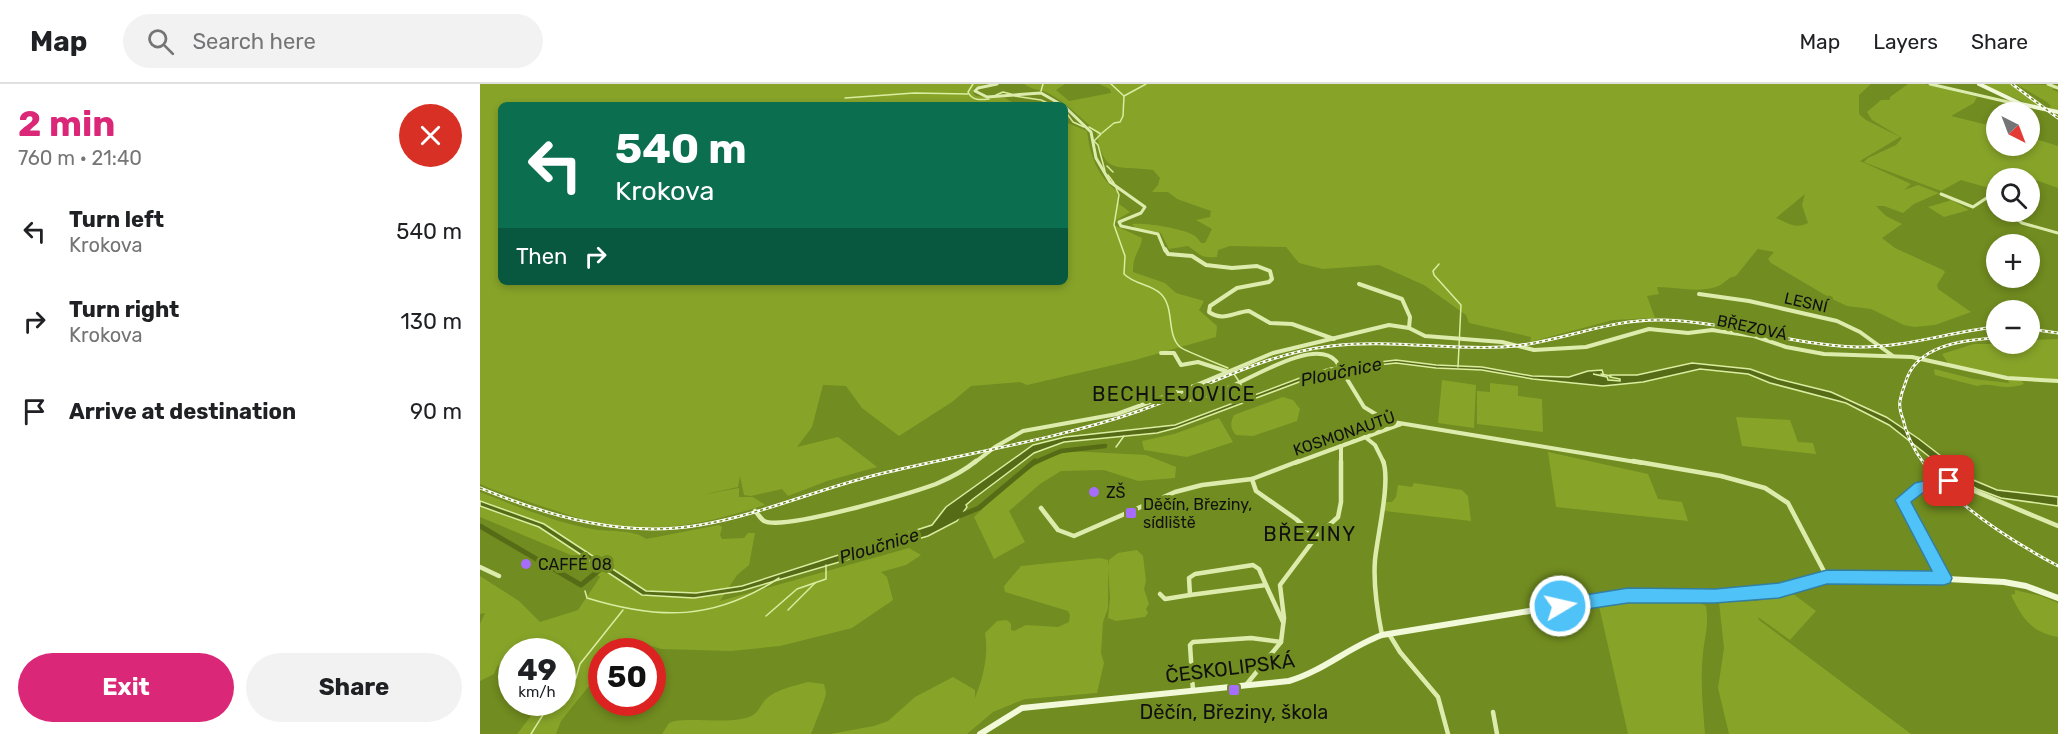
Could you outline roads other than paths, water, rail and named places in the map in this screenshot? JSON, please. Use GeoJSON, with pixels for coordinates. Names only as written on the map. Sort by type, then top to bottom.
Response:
{"type":"FeatureCollection","features":[{"type":"Feature","properties":{"kind":"main road"},"geometry":{"type":"LineString","coordinates":[[1978,84],[2019,102]]}},
{"type":"Feature","properties":{"kind":"main road"},"geometry":{"type":"LineString","coordinates":[[2040,108],[2058,112]]}},
{"type":"Feature","properties":{"kind":"main road","name":"ČESKOLIPSKÁ"},"geometry":{"type":"LineString","coordinates":[[980,734],[1022,708],[1288,681],[1313,672],[1362,643],[1385,634],[1628,596],[1726,595],[1779,590],[1827,577],[1944,578],[2026,586],[2058,598]]}},
{"type":"Feature","properties":{"kind":"street"},"geometry":{"type":"LineString","coordinates":[[997,84],[978,88],[975,91],[979,96],[988,97],[1039,92],[1056,102]]}},
{"type":"Feature","properties":{"kind":"street"},"geometry":{"type":"LineString","coordinates":[[1930,84],[2010,102]]}},
{"type":"Feature","properties":{"kind":"street"},"geometry":{"type":"LineString","coordinates":[[2048,84],[2058,88]]}},
{"type":"Feature","properties":{"kind":"street"},"geometry":{"type":"LineString","coordinates":[[1068,111],[1091,132],[1096,158],[1110,182],[1145,207],[1140,214],[1122,219],[1119,222],[1121,226],[1156,233],[1162,239],[1163,249],[1168,254],[1192,256],[1206,266],[1232,268],[1257,266],[1270,271],[1272,279],[1269,282],[1237,288],[1210,306],[1211,315],[1220,318],[1249,311],[1270,323],[1292,324],[1335,339]]}},
{"type":"Feature","properties":{"kind":"street"},"geometry":{"type":"LineString","coordinates":[[1941,194],[1973,207],[1979,206],[1986,199]]}},
{"type":"Feature","properties":{"kind":"street"},"geometry":{"type":"LineString","coordinates":[[2021,222],[2058,233]]}},
{"type":"Feature","properties":{"kind":"street"},"geometry":{"type":"LineString","coordinates":[[1359,284],[1402,299],[1410,317],[1409,328]]}},
{"type":"Feature","properties":{"kind":"street","name":"LESNÍ"},"geometry":{"type":"LineString","coordinates":[[1699,294],[1753,302],[1837,321],[1860,332],[1882,350],[1897,358]]}},
{"type":"Feature","properties":{"kind":"street","name":"BŘEZOVÁ"},"geometry":{"type":"LineString","coordinates":[[755,512],[764,521],[776,523],[848,511],[955,476],[1023,431],[1106,417],[1173,394],[1273,353],[1383,326],[1397,325],[1425,336],[1502,342],[1534,350],[1586,347],[1649,329],[1688,333],[1712,330],[1754,336],[1824,354],[1921,359],[2007,378],[2058,381]]}},
{"type":"Feature","properties":{"kind":"street"},"geometry":{"type":"LineString","coordinates":[[1161,353],[1174,352],[1181,365],[1198,362],[1227,371]]}},
{"type":"Feature","properties":{"kind":"street"},"geometry":{"type":"LineString","coordinates":[[1173,394],[1178,400],[1190,400],[1240,382],[1275,365],[1315,355],[1329,355],[1337,361],[1362,407],[1387,421],[1402,424]]}},
{"type":"Feature","properties":{"kind":"street"},"geometry":{"type":"LineString","coordinates":[[1387,421],[1387,428]]}},
{"type":"Feature","properties":{"kind":"street","name":"KOSMONAUTŮ"},"geometry":{"type":"LineString","coordinates":[[1041,508],[1055,529],[1074,537],[1175,492],[1202,485],[1252,479],[1402,424],[1721,476],[1765,489],[1777,494],[1788,503],[1827,577]]}},
{"type":"Feature","properties":{"kind":"street"},"geometry":{"type":"LineString","coordinates":[[1365,437],[1375,445],[1385,465],[1383,511],[1375,561],[1376,603],[1385,634],[1438,697],[1449,734]]}},
{"type":"Feature","properties":{"kind":"street"},"geometry":{"type":"LineString","coordinates":[[1246,685],[1251,676],[1281,642],[1284,625],[1280,585],[1316,537],[1338,517],[1341,502],[1341,446]]}},
{"type":"Feature","properties":{"kind":"street"},"geometry":{"type":"LineString","coordinates":[[1252,479],[1256,491],[1296,519],[1316,537]]}},
{"type":"Feature","properties":{"kind":"street"},"geometry":{"type":"LineString","coordinates":[[1944,578],[1904,506],[1905,497],[1920,487],[1937,482],[1953,482],[2058,526]]}},
{"type":"Feature","properties":{"kind":"street"},"geometry":{"type":"LineString","coordinates":[[1190,595],[1189,578],[1211,570],[1253,565],[1259,569],[1284,625]]}},
{"type":"Feature","properties":{"kind":"street"},"geometry":{"type":"LineString","coordinates":[[480,567],[499,576]]}},
{"type":"Feature","properties":{"kind":"street"},"geometry":{"type":"LineString","coordinates":[[1161,594],[1165,598],[1173,599],[1266,584]]}},
{"type":"Feature","properties":{"kind":"street"},"geometry":{"type":"LineString","coordinates":[[1193,691],[1190,645],[1193,642],[1251,638],[1281,642]]}},
{"type":"Feature","properties":{"kind":"street"},"geometry":{"type":"LineString","coordinates":[[1493,712],[1497,734]]}},
{"type":"Feature","properties":{"kind":"water","name":"Ploučnice"},"geometry":{"type":"Polygon","coordinates":[[[1396,360],[1482,367],[1532,376],[1569,377],[1588,371],[1602,370],[1604,376],[1593,374],[1607,377],[1608,380],[1620,381],[1610,375],[1637,375],[1692,363],[1750,369],[1778,379],[1831,392],[1886,417],[1971,479],[1997,490],[2058,497],[2058,506],[2001,498],[1977,489],[1950,473],[1889,425],[1846,403],[1770,383],[1748,374],[1700,369],[1643,382],[1603,386],[1533,379],[1482,370],[1396,363],[1332,370],[1157,433],[1064,442],[1034,453],[966,505],[967,507],[957,521],[928,536],[741,591],[694,598],[642,595],[539,527],[480,506],[480,501],[544,524],[646,591],[696,593],[742,586],[932,525],[946,507],[1033,445],[1065,437],[1175,425],[1313,373],[1331,368],[1396,360]]]}},
{"type":"Feature","properties":{"kind":"waterway"},"geometry":{"type":"LineString","coordinates":[[973,84],[968,92],[972,97],[980,100],[989,99]]}},
{"type":"Feature","properties":{"kind":"waterway"},"geometry":{"type":"LineString","coordinates":[[1041,91],[1043,84]]}},
{"type":"Feature","properties":{"kind":"waterway"},"geometry":{"type":"LineString","coordinates":[[1111,84],[1124,96]]}},
{"type":"Feature","properties":{"kind":"waterway"},"geometry":{"type":"LineString","coordinates":[[1124,96],[1146,84]]}},
{"type":"Feature","properties":{"kind":"waterway"},"geometry":{"type":"LineString","coordinates":[[996,95],[1003,92],[1011,94]]}},
{"type":"Feature","properties":{"kind":"waterway"},"geometry":{"type":"LineString","coordinates":[[845,98],[914,93],[968,94]]}},
{"type":"Feature","properties":{"kind":"waterway"},"geometry":{"type":"LineString","coordinates":[[1015,96],[1045,102]]}},
{"type":"Feature","properties":{"kind":"waterway"},"geometry":{"type":"LineString","coordinates":[[1102,133],[1114,123],[1120,122],[1123,116],[1124,96]]}},
{"type":"Feature","properties":{"kind":"waterway"},"geometry":{"type":"LineString","coordinates":[[1068,115],[1073,122],[1084,127]]}},
{"type":"Feature","properties":{"kind":"waterway"},"geometry":{"type":"LineString","coordinates":[[1089,127],[1101,134],[1094,141],[1098,145],[1105,171]]}},
{"type":"Feature","properties":{"kind":"waterway"},"geometry":{"type":"LineString","coordinates":[[1107,166],[1113,172]]}},
{"type":"Feature","properties":{"kind":"waterway"},"geometry":{"type":"LineString","coordinates":[[1108,175],[1119,195],[1114,225],[1125,256],[1124,274],[1161,294],[1168,306],[1173,335],[1180,347],[1228,368]]}},
{"type":"Feature","properties":{"kind":"waterway"},"geometry":{"type":"LineString","coordinates":[[1439,264],[1433,271],[1434,275],[1461,305],[1458,367]]}},
{"type":"Feature","properties":{"kind":"waterway"},"geometry":{"type":"LineString","coordinates":[[1234,374],[1250,398]]}},
{"type":"Feature","properties":{"kind":"waterway"},"geometry":{"type":"LineString","coordinates":[[1601,374],[1611,376]]}},
{"type":"Feature","properties":{"kind":"waterway"},"geometry":{"type":"LineString","coordinates":[[1116,447],[1124,436]]}},
{"type":"Feature","properties":{"kind":"waterway"},"geometry":{"type":"LineString","coordinates":[[1033,463],[1061,451],[1105,446]]}},
{"type":"Feature","properties":{"kind":"waterway"},"geometry":{"type":"LineString","coordinates":[[957,517],[979,508],[1035,461]]}},
{"type":"Feature","properties":{"kind":"waterway"},"geometry":{"type":"LineString","coordinates":[[480,526],[581,585],[603,567]]}},
{"type":"Feature","properties":{"kind":"waterway"},"geometry":{"type":"LineString","coordinates":[[766,616],[797,589],[826,579],[826,565]]}},
{"type":"Feature","properties":{"kind":"waterway"},"geometry":{"type":"LineString","coordinates":[[585,591],[587,598],[613,605],[662,613],[686,612],[709,609],[732,602],[779,578]]}},
{"type":"Feature","properties":{"kind":"waterway"},"geometry":{"type":"LineString","coordinates":[[788,610],[815,583]]}},
{"type":"Feature","properties":{"kind":"waterway"},"geometry":{"type":"LineString","coordinates":[[576,678],[580,664],[623,610]]}},
{"type":"Feature","properties":{"kind":"waterway"},"geometry":{"type":"LineString","coordinates":[[531,734],[542,716]]}},
{"type":"Feature","properties":{"kind":"railway"},"geometry":{"type":"LineString","coordinates":[[2012,84],[2058,118]]}},
{"type":"Feature","properties":{"kind":"railway"},"geometry":{"type":"LineString","coordinates":[[480,488],[561,516],[615,527],[643,529],[700,525],[771,507],[864,478],[1077,430],[1139,411],[1281,356],[1331,346],[1395,344],[1502,347],[1523,345],[1643,320],[1712,325],[1809,342],[1857,347],[1892,345],[1986,328]]}},
{"type":"Feature","properties":{"kind":"railway"},"geometry":{"type":"LineString","coordinates":[[2040,330],[2058,333]]}},
{"type":"Feature","properties":{"kind":"railway"},"geometry":{"type":"LineString","coordinates":[[1986,339],[1942,347],[1919,361],[1910,371],[1903,390],[1900,403],[1901,413],[1911,443],[1925,465],[1944,486],[1989,524],[2058,566]]}},
{"type":"Feature","properties":{"kind":"place","name":"ZŠ"},"geometry":{"type":"Point","coordinates":[1094,492]}},
{"type":"Feature","properties":{"kind":"place","name":"Děčín, Březiny, sídliště"},"geometry":{"type":"Point","coordinates":[1131,513]}},
{"type":"Feature","properties":{"kind":"place","name":"CAFFÉ 08"},"geometry":{"type":"Point","coordinates":[526,564]}},
{"type":"Feature","properties":{"kind":"place","name":"Děčín, Březiny, škola"},"geometry":{"type":"Point","coordinates":[1234,690]}},
{"type":"Feature","properties":{"kind":"district","name":"BECHLEJOVICE"},"geometry":{"type":"Point","coordinates":[1174,394]}},
{"type":"Feature","properties":{"kind":"district","name":"BŘEZINY"},"geometry":{"type":"Point","coordinates":[1310,534]}}]}
